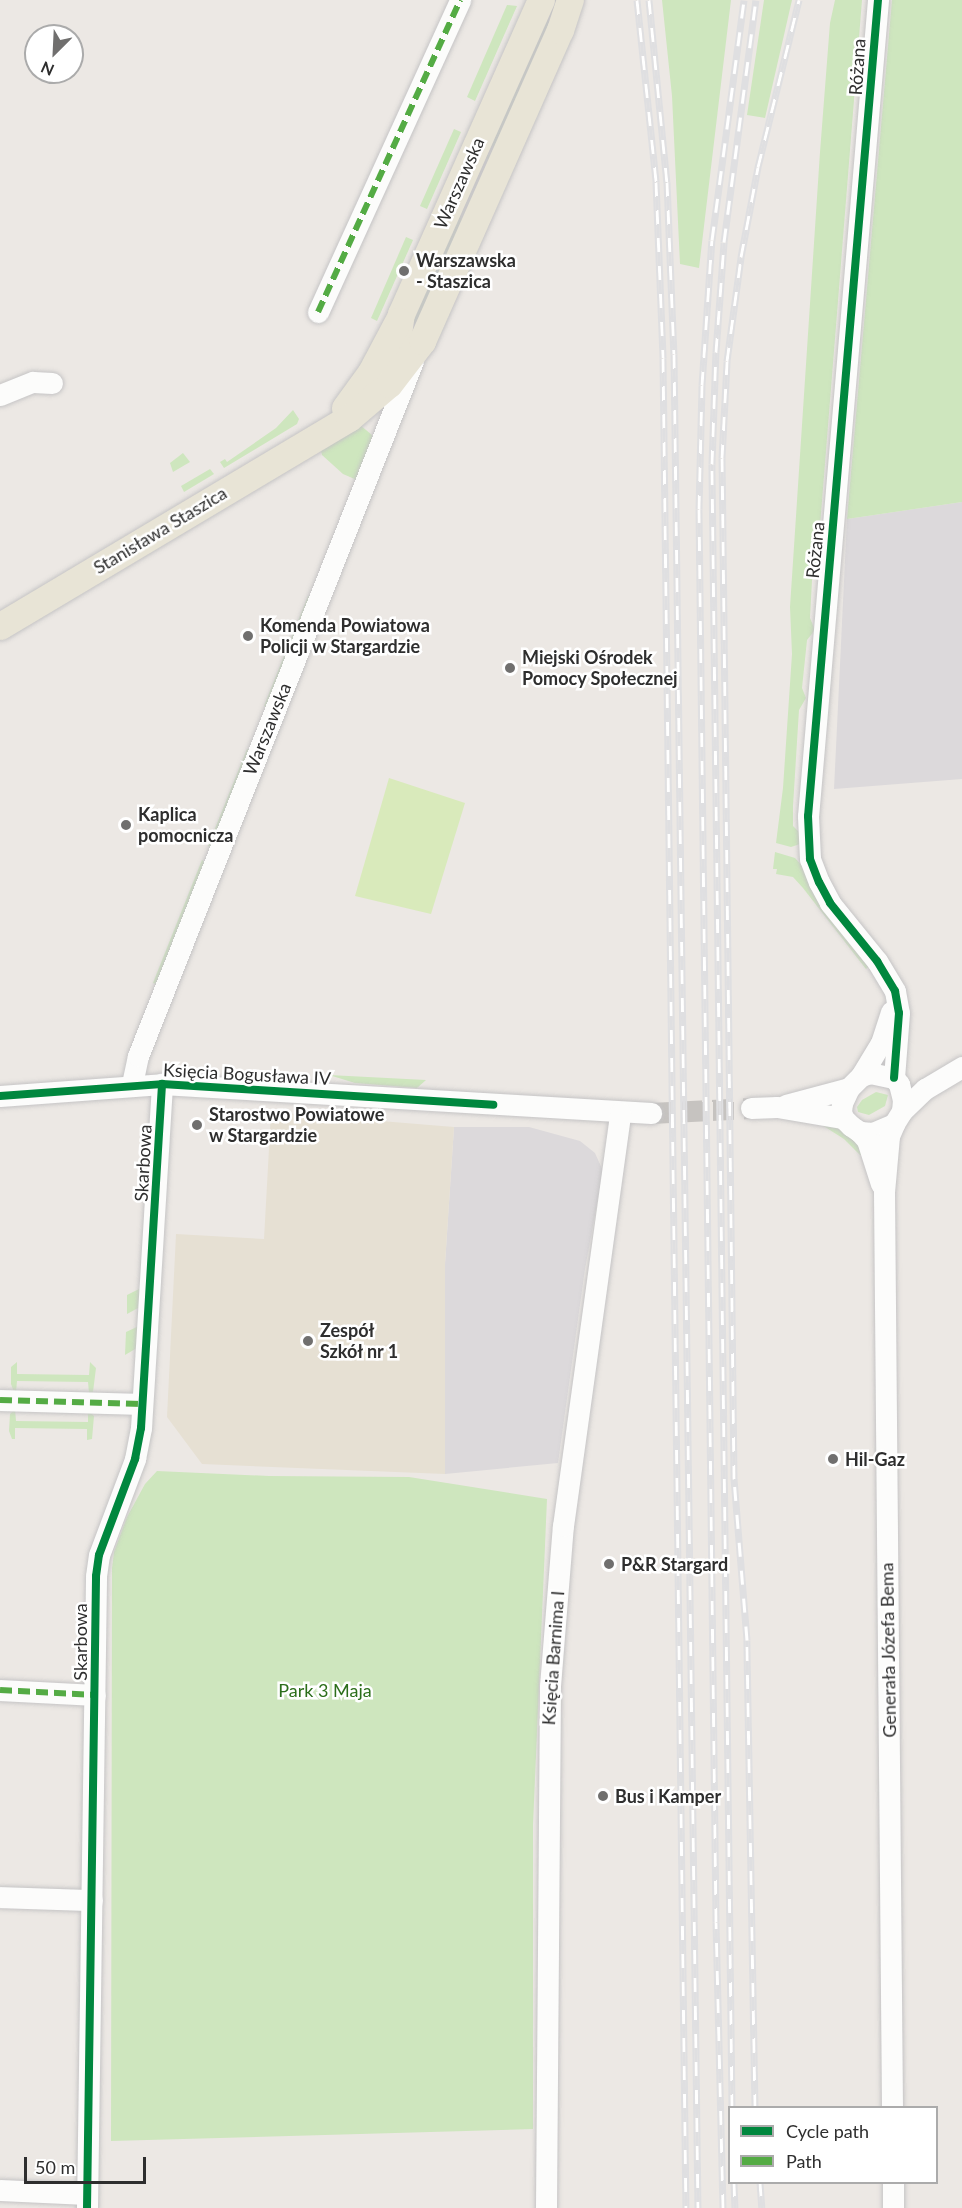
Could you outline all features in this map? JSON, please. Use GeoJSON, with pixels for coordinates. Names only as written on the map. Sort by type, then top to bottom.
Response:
{"type":"FeatureCollection","features":[{"type":"Feature","properties":{"kind":"main road","name":"Warszawska"},"geometry":{"type":"LineString","coordinates":[[560,30],[559,14],[540,1],[401,314],[397,341],[410,347],[419,346],[560,30],[570,0]]}},
{"type":"Feature","properties":{"kind":"main road","name":"Stanisława Staszica"},"geometry":{"type":"LineString","coordinates":[[356,405],[401,314]]}},
{"type":"Feature","properties":{"kind":"main road","name":"Stanisława Staszica"},"geometry":{"type":"LineString","coordinates":[[0,626],[321,434],[356,405],[389,384],[419,346]]}},
{"type":"Feature","properties":{"kind":"street"},"geometry":{"type":"LineString","coordinates":[[318,312],[460,0]]}},
{"type":"Feature","properties":{"kind":"street","name":"Różana"},"geometry":{"type":"LineString","coordinates":[[878,0],[808,816],[810,859],[819,882],[830,903],[881,966],[894,991],[899,1013],[895,1080]]}},
{"type":"Feature","properties":{"kind":"street","name":"Warszawska"},"geometry":{"type":"LineString","coordinates":[[132,1084],[138,1056],[419,346]]}},
{"type":"Feature","properties":{"kind":"street"},"geometry":{"type":"LineString","coordinates":[[0,395],[33,382],[52,383]]}},
{"type":"Feature","properties":{"kind":"street"},"geometry":{"type":"LineString","coordinates":[[356,405],[386,433]]}},
{"type":"Feature","properties":{"kind":"street"},"geometry":{"type":"LineString","coordinates":[[843,1118],[842,1103],[881,1042],[894,991]]}},
{"type":"Feature","properties":{"kind":"street"},"geometry":{"type":"LineString","coordinates":[[777,1107],[879,1074],[895,1080],[909,1080],[962,1056]]}},
{"type":"Feature","properties":{"kind":"street"},"geometry":{"type":"LineString","coordinates":[[751,1108],[777,1107],[843,1118],[860,1132],[878,1132],[898,1117],[925,1089],[962,1067]]}},
{"type":"Feature","properties":{"kind":"street"},"geometry":{"type":"LineString","coordinates":[[895,1080],[902,1092],[898,1117]]}},
{"type":"Feature","properties":{"kind":"street","name":"Księcia Bogusława IV"},"geometry":{"type":"LineString","coordinates":[[0,1096],[132,1084],[169,1084],[620,1113],[651,1113]]}},
{"type":"Feature","properties":{"kind":"street","name":"Skarbowa"},"geometry":{"type":"LineString","coordinates":[[87,2201],[95,1600],[99,1555],[135,1459],[141,1428],[155,1219],[169,1084]]}},
{"type":"Feature","properties":{"kind":"street","name":"Księcia Barnima I"},"geometry":{"type":"LineString","coordinates":[[546,2208],[548,1729],[551,1674],[564,1516],[620,1113]]}},
{"type":"Feature","properties":{"kind":"street","name":"Generała Józefa Bema"},"geometry":{"type":"LineString","coordinates":[[892,2106],[884,1192],[889,1136],[898,1117]]}},
{"type":"Feature","properties":{"kind":"street","name":"Generała Józefa Bema"},"geometry":{"type":"LineString","coordinates":[[860,1132],[867,1140],[884,1192]]}},
{"type":"Feature","properties":{"kind":"street"},"geometry":{"type":"LineString","coordinates":[[0,1400],[142,1404]]}},
{"type":"Feature","properties":{"kind":"street"},"geometry":{"type":"LineString","coordinates":[[0,1690],[95,1695]]}},
{"type":"Feature","properties":{"kind":"street"},"geometry":{"type":"LineString","coordinates":[[0,1897],[92,1900]]}},
{"type":"Feature","properties":{"kind":"street"},"geometry":{"type":"LineString","coordinates":[[893,2184],[893,2208]]}},
{"type":"Feature","properties":{"kind":"street"},"geometry":{"type":"LineString","coordinates":[[0,2190],[87,2201]]}},
{"type":"Feature","properties":{"kind":"shaded area"},"geometry":{"type":"Polygon","coordinates":[[[962,502],[962,779],[834,789],[847,519],[962,502]]]}},
{"type":"Feature","properties":{"kind":"shaded area","name":"Zespół Szkół nr 1"},"geometry":{"type":"Polygon","coordinates":[[[271,1112],[454,1127],[445,1264],[445,1474],[202,1464],[167,1417],[176,1234],[264,1239],[271,1112]]]}},
{"type":"Feature","properties":{"kind":"shaded area"},"geometry":{"type":"Polygon","coordinates":[[[454,1127],[529,1127],[580,1141],[595,1153],[603,1171],[585,1269],[558,1463],[445,1474],[445,1264],[454,1127]]]}},
{"type":"Feature","properties":{"kind":"green space"},"geometry":{"type":"Polygon","coordinates":[[[662,0],[731,0],[699,268],[680,264],[672,96],[662,0]]]}},
{"type":"Feature","properties":{"kind":"green space"},"geometry":{"type":"Polygon","coordinates":[[[764,0],[792,0],[765,118],[747,115],[764,0]]]}},
{"type":"Feature","properties":{"kind":"green space"},"geometry":{"type":"Polygon","coordinates":[[[835,0],[862,0],[817,564],[812,580],[810,618],[815,630],[807,640],[802,688],[806,698],[799,710],[793,826],[801,834],[800,844],[791,847],[776,843],[783,788],[792,654],[790,607],[820,152],[830,23],[835,0]]]}},
{"type":"Feature","properties":{"kind":"green space"},"geometry":{"type":"Polygon","coordinates":[[[892,0],[962,0],[962,502],[847,519],[892,0]]]}},
{"type":"Feature","properties":{"kind":"green space"},"geometry":{"type":"Polygon","coordinates":[[[507,5],[517,6],[475,101],[467,97],[507,5]]]}},
{"type":"Feature","properties":{"kind":"green space"},"geometry":{"type":"Polygon","coordinates":[[[546,19],[550,22],[497,147],[485,145],[546,19]]]}},
{"type":"Feature","properties":{"kind":"green space"},"geometry":{"type":"Polygon","coordinates":[[[454,129],[461,132],[427,209],[420,206],[454,129]]]}},
{"type":"Feature","properties":{"kind":"green space"},"geometry":{"type":"Polygon","coordinates":[[[480,154],[493,156],[490,161],[485,156],[459,213],[463,223],[416,332],[405,327],[480,154]]]}},
{"type":"Feature","properties":{"kind":"green space"},"geometry":{"type":"Polygon","coordinates":[[[406,237],[413,240],[377,321],[371,318],[406,237]]]}},
{"type":"Feature","properties":{"kind":"green space"},"geometry":{"type":"Polygon","coordinates":[[[293,410],[299,419],[297,424],[224,468],[220,462],[225,459],[227,462],[276,428],[293,410]]]}},
{"type":"Feature","properties":{"kind":"green space"},"geometry":{"type":"Polygon","coordinates":[[[360,425],[372,435],[372,444],[357,480],[343,474],[322,455],[320,446],[360,425]]]}},
{"type":"Feature","properties":{"kind":"green space"},"geometry":{"type":"Polygon","coordinates":[[[183,453],[190,462],[173,472],[170,463],[183,453]]]}},
{"type":"Feature","properties":{"kind":"green space"},"geometry":{"type":"Polygon","coordinates":[[[210,469],[214,474],[184,492],[181,486],[210,469]]]}},
{"type":"Feature","properties":{"kind":"green space"},"geometry":{"type":"Polygon","coordinates":[[[308,596],[311,597],[267,707],[264,706],[308,596]]]}},
{"type":"Feature","properties":{"kind":"green space"},"geometry":{"type":"Polygon","coordinates":[[[247,749],[250,750],[211,847],[208,846],[247,749]]]}},
{"type":"Feature","properties":{"kind":"green space"},"geometry":{"type":"Polygon","coordinates":[[[389,778],[465,803],[431,914],[355,896],[389,778]]]}},
{"type":"Feature","properties":{"kind":"green space"},"geometry":{"type":"Polygon","coordinates":[[[775,852],[795,858],[803,867],[869,966],[866,969],[793,877],[776,874],[777,869],[773,869],[775,852]]]}},
{"type":"Feature","properties":{"kind":"green space"},"geometry":{"type":"Polygon","coordinates":[[[202,860],[205,862],[156,984],[153,983],[202,860]]]}},
{"type":"Feature","properties":{"kind":"green space"},"geometry":{"type":"Polygon","coordinates":[[[329,1075],[426,1080],[417,1088],[355,1083],[329,1075]]]}},
{"type":"Feature","properties":{"kind":"green space"},"geometry":{"type":"Polygon","coordinates":[[[876,1092],[888,1095],[885,1106],[869,1115],[858,1112],[857,1107],[862,1100],[876,1092]]]}},
{"type":"Feature","properties":{"kind":"green space"},"geometry":{"type":"Polygon","coordinates":[[[825,1119],[852,1136],[865,1154],[860,1155],[844,1139],[814,1120],[825,1119]]]}},
{"type":"Feature","properties":{"kind":"green space"},"geometry":{"type":"Polygon","coordinates":[[[141,1288],[140,1307],[127,1314],[127,1295],[141,1288]]]}},
{"type":"Feature","properties":{"kind":"green space"},"geometry":{"type":"Polygon","coordinates":[[[139,1326],[137,1348],[125,1355],[126,1332],[139,1326]]]}},
{"type":"Feature","properties":{"kind":"green space"},"geometry":{"type":"Polygon","coordinates":[[[17,1362],[17,1374],[89,1375],[90,1362],[96,1368],[93,1392],[89,1393],[88,1382],[17,1381],[16,1392],[14,1392],[11,1384],[11,1367],[17,1362]]]}},
{"type":"Feature","properties":{"kind":"green space"},"geometry":{"type":"Polygon","coordinates":[[[15,1409],[16,1421],[88,1422],[88,1410],[94,1416],[92,1439],[87,1440],[87,1429],[15,1428],[15,1439],[12,1439],[9,1431],[10,1414],[15,1409]]]}},
{"type":"Feature","properties":{"kind":"green space","name":"Park 3 Maja"},"geometry":{"type":"Polygon","coordinates":[[[157,1471],[269,1476],[409,1477],[547,1499],[533,1825],[533,2129],[111,2141],[112,1568],[114,1552],[127,1517],[145,1484],[157,1471]]]}},
{"type":"Feature","properties":{"kind":"tunnel"},"geometry":{"type":"LineString","coordinates":[[651,1113],[751,1108]]}},
{"type":"Feature","properties":{"kind":"railway"},"geometry":{"type":"LineString","coordinates":[[637,0],[656,182],[663,358],[686,2208]]}},
{"type":"Feature","properties":{"kind":"railway"},"geometry":{"type":"LineString","coordinates":[[649,0],[667,182],[674,354],[698,2208]]}},
{"type":"Feature","properties":{"kind":"railway"},"geometry":{"type":"LineString","coordinates":[[723,2208],[716,1922],[699,509],[702,385],[712,240],[744,0]]}},
{"type":"Feature","properties":{"kind":"railway"},"geometry":{"type":"LineString","coordinates":[[732,2106],[712,464],[716,352],[724,242],[756,0]]}},
{"type":"Feature","properties":{"kind":"railway"},"geometry":{"type":"LineString","coordinates":[[755,2106],[747,1640],[734,1479],[722,458],[727,361],[741,257],[758,167],[799,0]]}},
{"type":"Feature","properties":{"kind":"railway"},"geometry":{"type":"LineString","coordinates":[[734,2184],[735,2208]]}},
{"type":"Feature","properties":{"kind":"railway"},"geometry":{"type":"LineString","coordinates":[[760,2184],[762,2208]]}},
{"type":"Feature","properties":{"kind":"marked path"},"geometry":{"type":"LineString","coordinates":[[318,312],[460,0]]}},
{"type":"Feature","properties":{"kind":"marked path"},"geometry":{"type":"LineString","coordinates":[[0,1400],[142,1404]]}},
{"type":"Feature","properties":{"kind":"marked path"},"geometry":{"type":"LineString","coordinates":[[0,1690],[95,1695]]}},
{"type":"Feature","properties":{"kind":"cycle path"},"geometry":{"type":"LineString","coordinates":[[878,0],[808,816],[810,859],[819,882],[830,903],[877,961],[895,991],[899,1013],[894,1078]]}},
{"type":"Feature","properties":{"kind":"cycle path"},"geometry":{"type":"LineString","coordinates":[[0,1096],[162,1084],[493,1105]]}},
{"type":"Feature","properties":{"kind":"cycle path"},"geometry":{"type":"LineString","coordinates":[[87,2208],[96,1576],[99,1555],[135,1459],[141,1428],[162,1084]]}},
{"type":"Feature","properties":{"kind":"place","name":"Warszawska - Staszica"},"geometry":{"type":"Point","coordinates":[404,271]}},
{"type":"Feature","properties":{"kind":"place","name":"Komenda Powiatowa Policji w Stargardzie"},"geometry":{"type":"Point","coordinates":[248,636]}},
{"type":"Feature","properties":{"kind":"place","name":"Miejski Ośrodek Pomocy Społecznej"},"geometry":{"type":"Point","coordinates":[510,668]}},
{"type":"Feature","properties":{"kind":"place","name":"Kaplica pomocnicza"},"geometry":{"type":"Point","coordinates":[126,825]}},
{"type":"Feature","properties":{"kind":"place","name":"Starostwo Powiatowe w Stargardzie"},"geometry":{"type":"Point","coordinates":[197,1125]}},
{"type":"Feature","properties":{"kind":"place","name":"Zespół Szkół nr 1"},"geometry":{"type":"Point","coordinates":[308,1341]}},
{"type":"Feature","properties":{"kind":"place","name":"Hil-Gaz"},"geometry":{"type":"Point","coordinates":[833,1459]}},
{"type":"Feature","properties":{"kind":"place","name":"P&R Stargard"},"geometry":{"type":"Point","coordinates":[609,1564]}},
{"type":"Feature","properties":{"kind":"place","name":"Bus i Kamper"},"geometry":{"type":"Point","coordinates":[603,1796]}}]}
